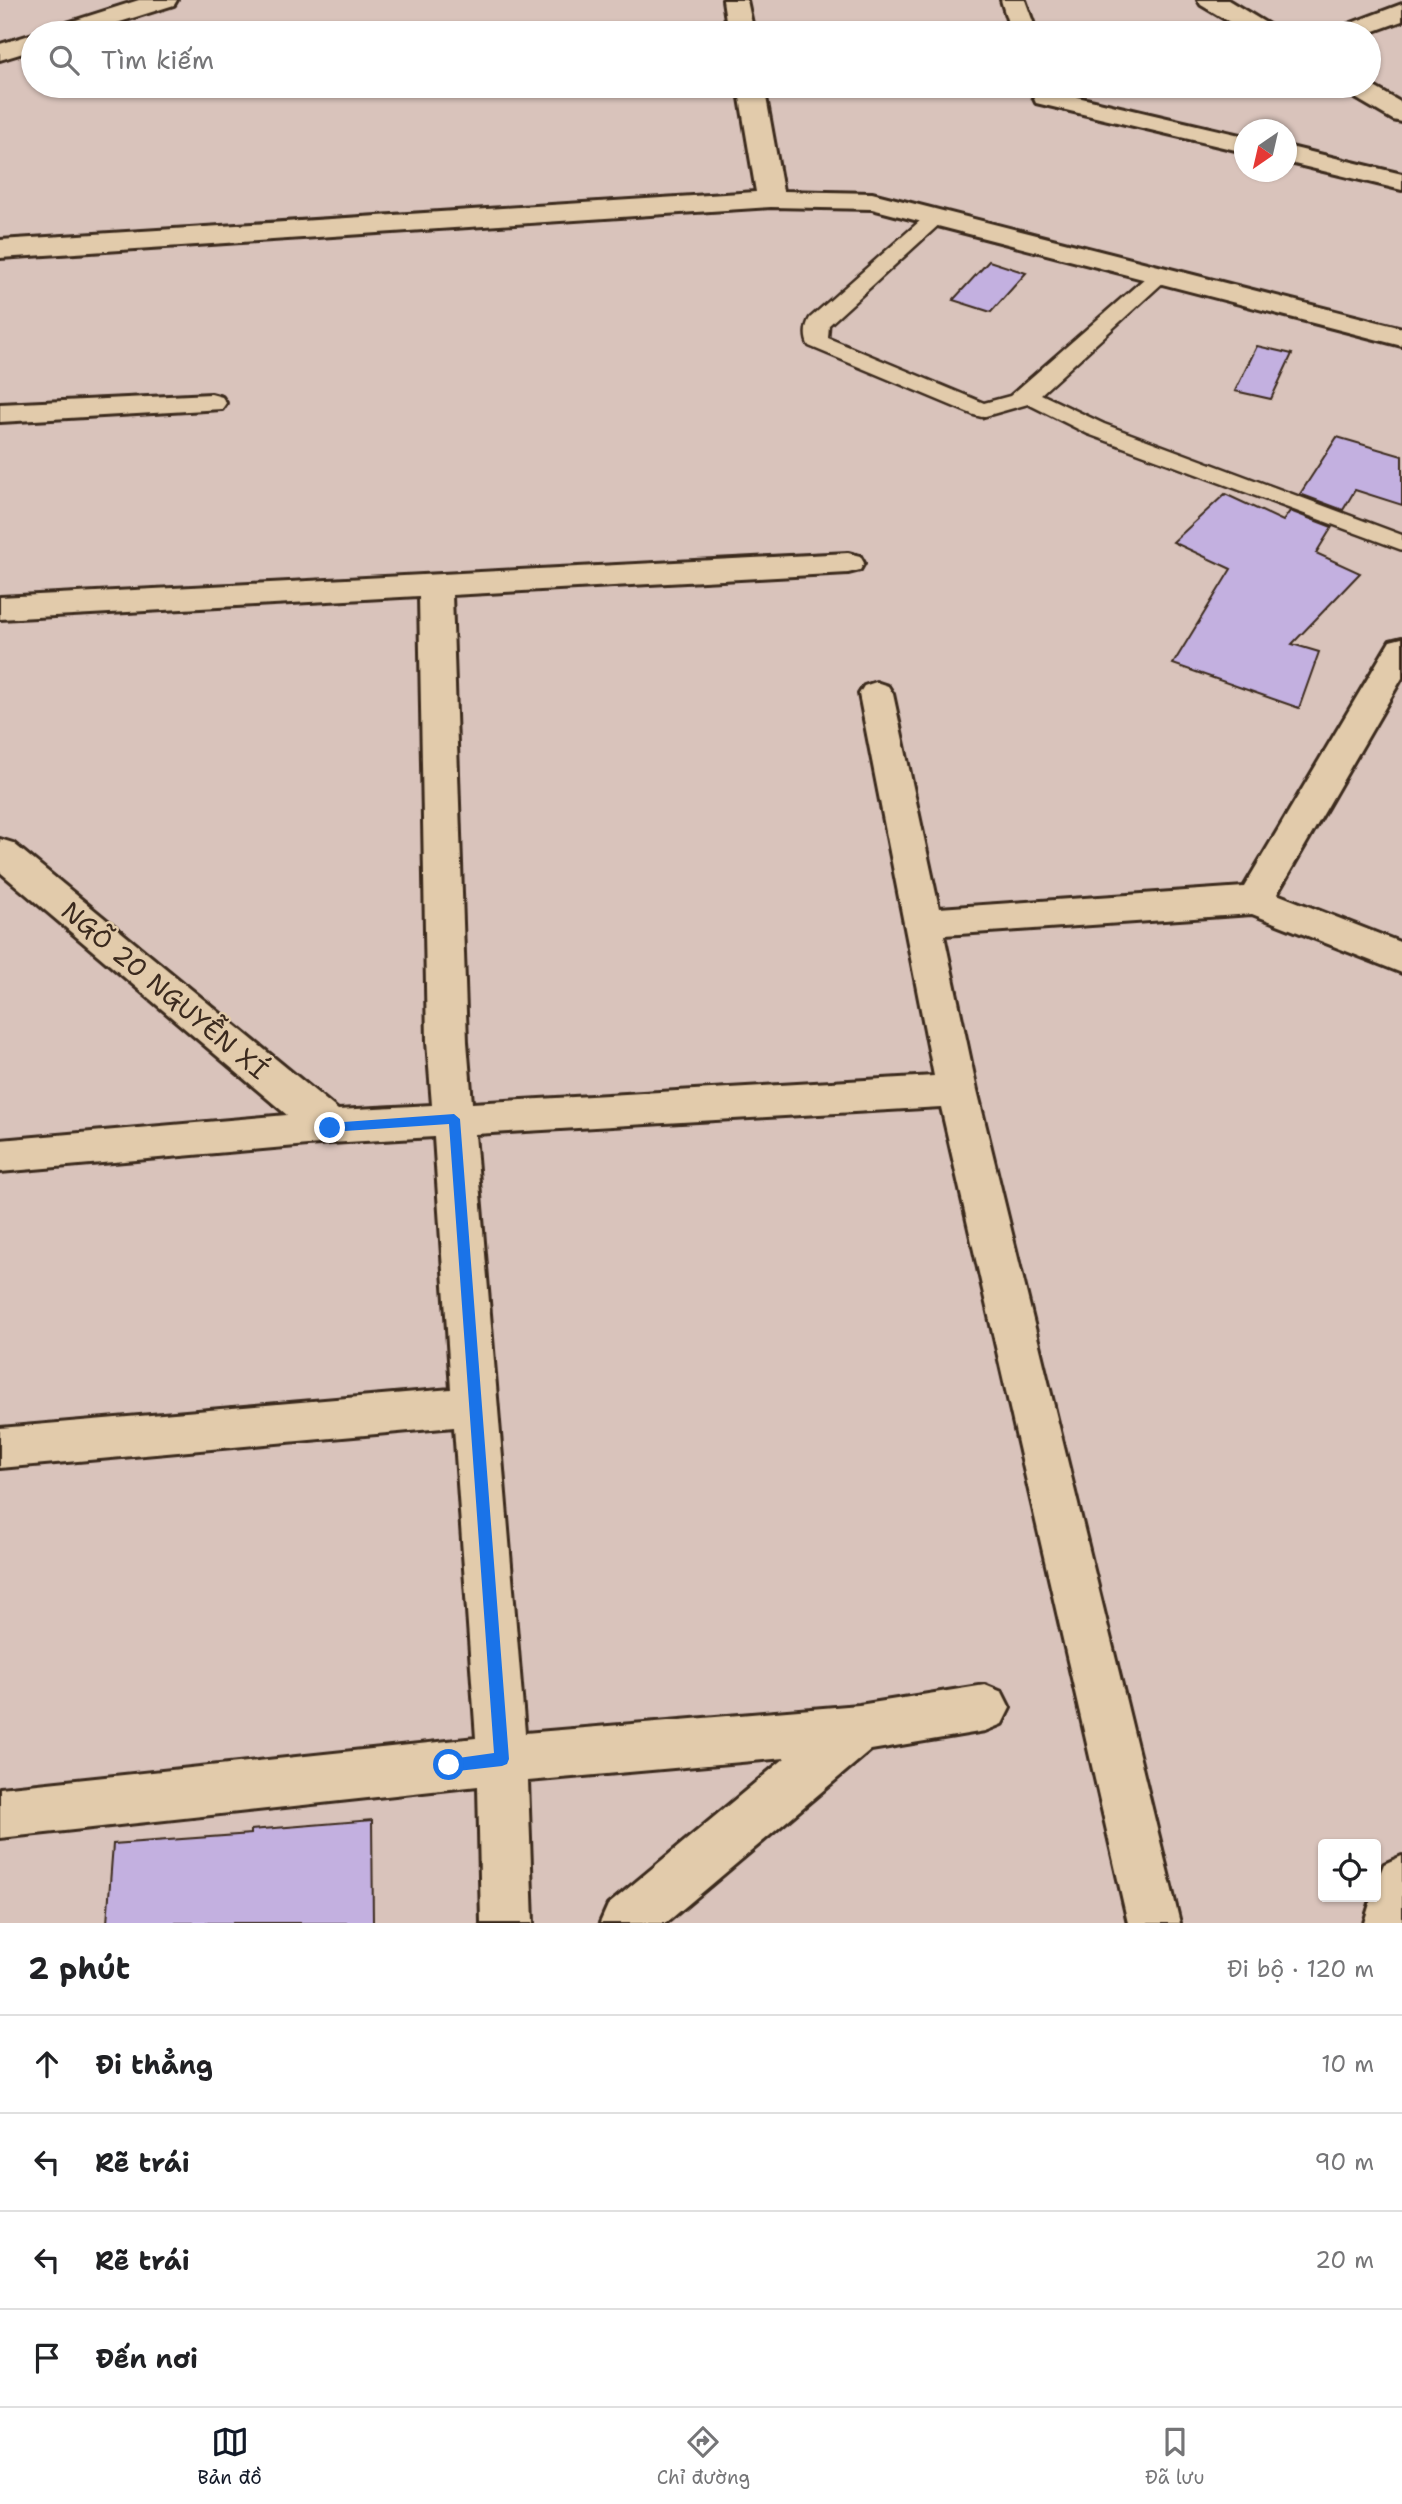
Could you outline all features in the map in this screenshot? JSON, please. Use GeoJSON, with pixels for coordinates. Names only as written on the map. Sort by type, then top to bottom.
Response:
{"type":"FeatureCollection","features":[{"type":"Feature","properties":{"kind":"street"},"geometry":{"type":"LineString","coordinates":[[98,21],[164,0]]}},
{"type":"Feature","properties":{"kind":"street"},"geometry":{"type":"LineString","coordinates":[[742,21],[743,0]]}},
{"type":"Feature","properties":{"kind":"street"},"geometry":{"type":"LineString","coordinates":[[1013,0],[1020,21]]}},
{"type":"Feature","properties":{"kind":"street"},"geometry":{"type":"LineString","coordinates":[[1210,0],[1245,21]]}},
{"type":"Feature","properties":{"kind":"street"},"geometry":{"type":"LineString","coordinates":[[1378,21],[1402,12]]}},
{"type":"Feature","properties":{"kind":"street"},"geometry":{"type":"LineString","coordinates":[[0,52],[21,46]]}},
{"type":"Feature","properties":{"kind":"street"},"geometry":{"type":"LineString","coordinates":[[753,98],[771,199]]}},
{"type":"Feature","properties":{"kind":"street"},"geometry":{"type":"LineString","coordinates":[[1049,98],[1234,143]]}},
{"type":"Feature","properties":{"kind":"street"},"geometry":{"type":"LineString","coordinates":[[1375,98],[1402,114]]}},
{"type":"Feature","properties":{"kind":"street"},"geometry":{"type":"LineString","coordinates":[[1297,158],[1402,182]]}},
{"type":"Feature","properties":{"kind":"street"},"geometry":{"type":"LineString","coordinates":[[0,249],[771,199],[873,201],[1402,337]]}},
{"type":"Feature","properties":{"kind":"street"},"geometry":{"type":"LineString","coordinates":[[0,413],[211,403]]}},
{"type":"Feature","properties":{"kind":"street"},"geometry":{"type":"LineString","coordinates":[[0,608],[848,563]]}},
{"type":"Feature","properties":{"kind":"street"},"geometry":{"type":"LineString","coordinates":[[435,583],[447,1042],[502,1759],[507,1923]]}},
{"type":"Feature","properties":{"kind":"street"},"geometry":{"type":"LineString","coordinates":[[1255,900],[1402,649]]}},
{"type":"Feature","properties":{"kind":"street"},"geometry":{"type":"LineString","coordinates":[[876,694],[957,1090],[1154,1923]]}},
{"type":"Feature","properties":{"kind":"street","name":"NGÕ 20 NGUYỄN XÍ"},"geometry":{"type":"LineString","coordinates":[[0,852],[330,1128]]}},
{"type":"Feature","properties":{"kind":"street"},"geometry":{"type":"LineString","coordinates":[[923,923],[1255,900],[1402,959]]}},
{"type":"Feature","properties":{"kind":"street"},"geometry":{"type":"LineString","coordinates":[[0,1156],[454,1119],[957,1090]]}},
{"type":"Feature","properties":{"kind":"street"},"geometry":{"type":"LineString","coordinates":[[0,1448],[476,1406]]}},
{"type":"Feature","properties":{"kind":"street"},"geometry":{"type":"LineString","coordinates":[[0,1813],[502,1759],[859,1728],[985,1707]]}},
{"type":"Feature","properties":{"kind":"street"},"geometry":{"type":"LineString","coordinates":[[626,1923],[859,1728]]}},
{"type":"Feature","properties":{"kind":"street"},"geometry":{"type":"LineString","coordinates":[[1390,1923],[1402,1882]]}},
{"type":"Feature","properties":{"kind":"lane"},"geometry":{"type":"LineString","coordinates":[[936,217],[818,323],[817,341],[982,410],[1018,401],[1027,395],[1160,275]]}},
{"type":"Feature","properties":{"kind":"lane"},"geometry":{"type":"LineString","coordinates":[[1027,395],[1096,429],[1402,543]]}},
{"type":"Feature","properties":{"kind":"building"},"geometry":{"type":"Polygon","coordinates":[[[989,261],[1026,273],[991,312],[953,300],[989,261]]]}},
{"type":"Feature","properties":{"kind":"building"},"geometry":{"type":"Polygon","coordinates":[[[1257,346],[1292,354],[1271,399],[1235,391],[1257,346]]]}},
{"type":"Feature","properties":{"kind":"building"},"geometry":{"type":"Polygon","coordinates":[[[1337,437],[1402,456],[1402,505],[1355,490],[1343,510],[1300,494],[1337,437]]]}},
{"type":"Feature","properties":{"kind":"building"},"geometry":{"type":"Polygon","coordinates":[[[1225,494],[1283,521],[1290,511],[1332,527],[1316,553],[1360,573],[1292,644],[1319,652],[1299,708],[1173,664],[1231,569],[1173,542],[1225,494]]]}},
{"type":"Feature","properties":{"kind":"building"},"geometry":{"type":"Polygon","coordinates":[[[372,1820],[373,1923],[107,1923],[113,1844],[251,1834],[251,1830],[372,1820]]]}},
{"type":"Feature","properties":{"kind":"route"},"geometry":{"type":"LineString","coordinates":[[330,1128],[454,1119],[502,1759],[449,1765]]}}]}
